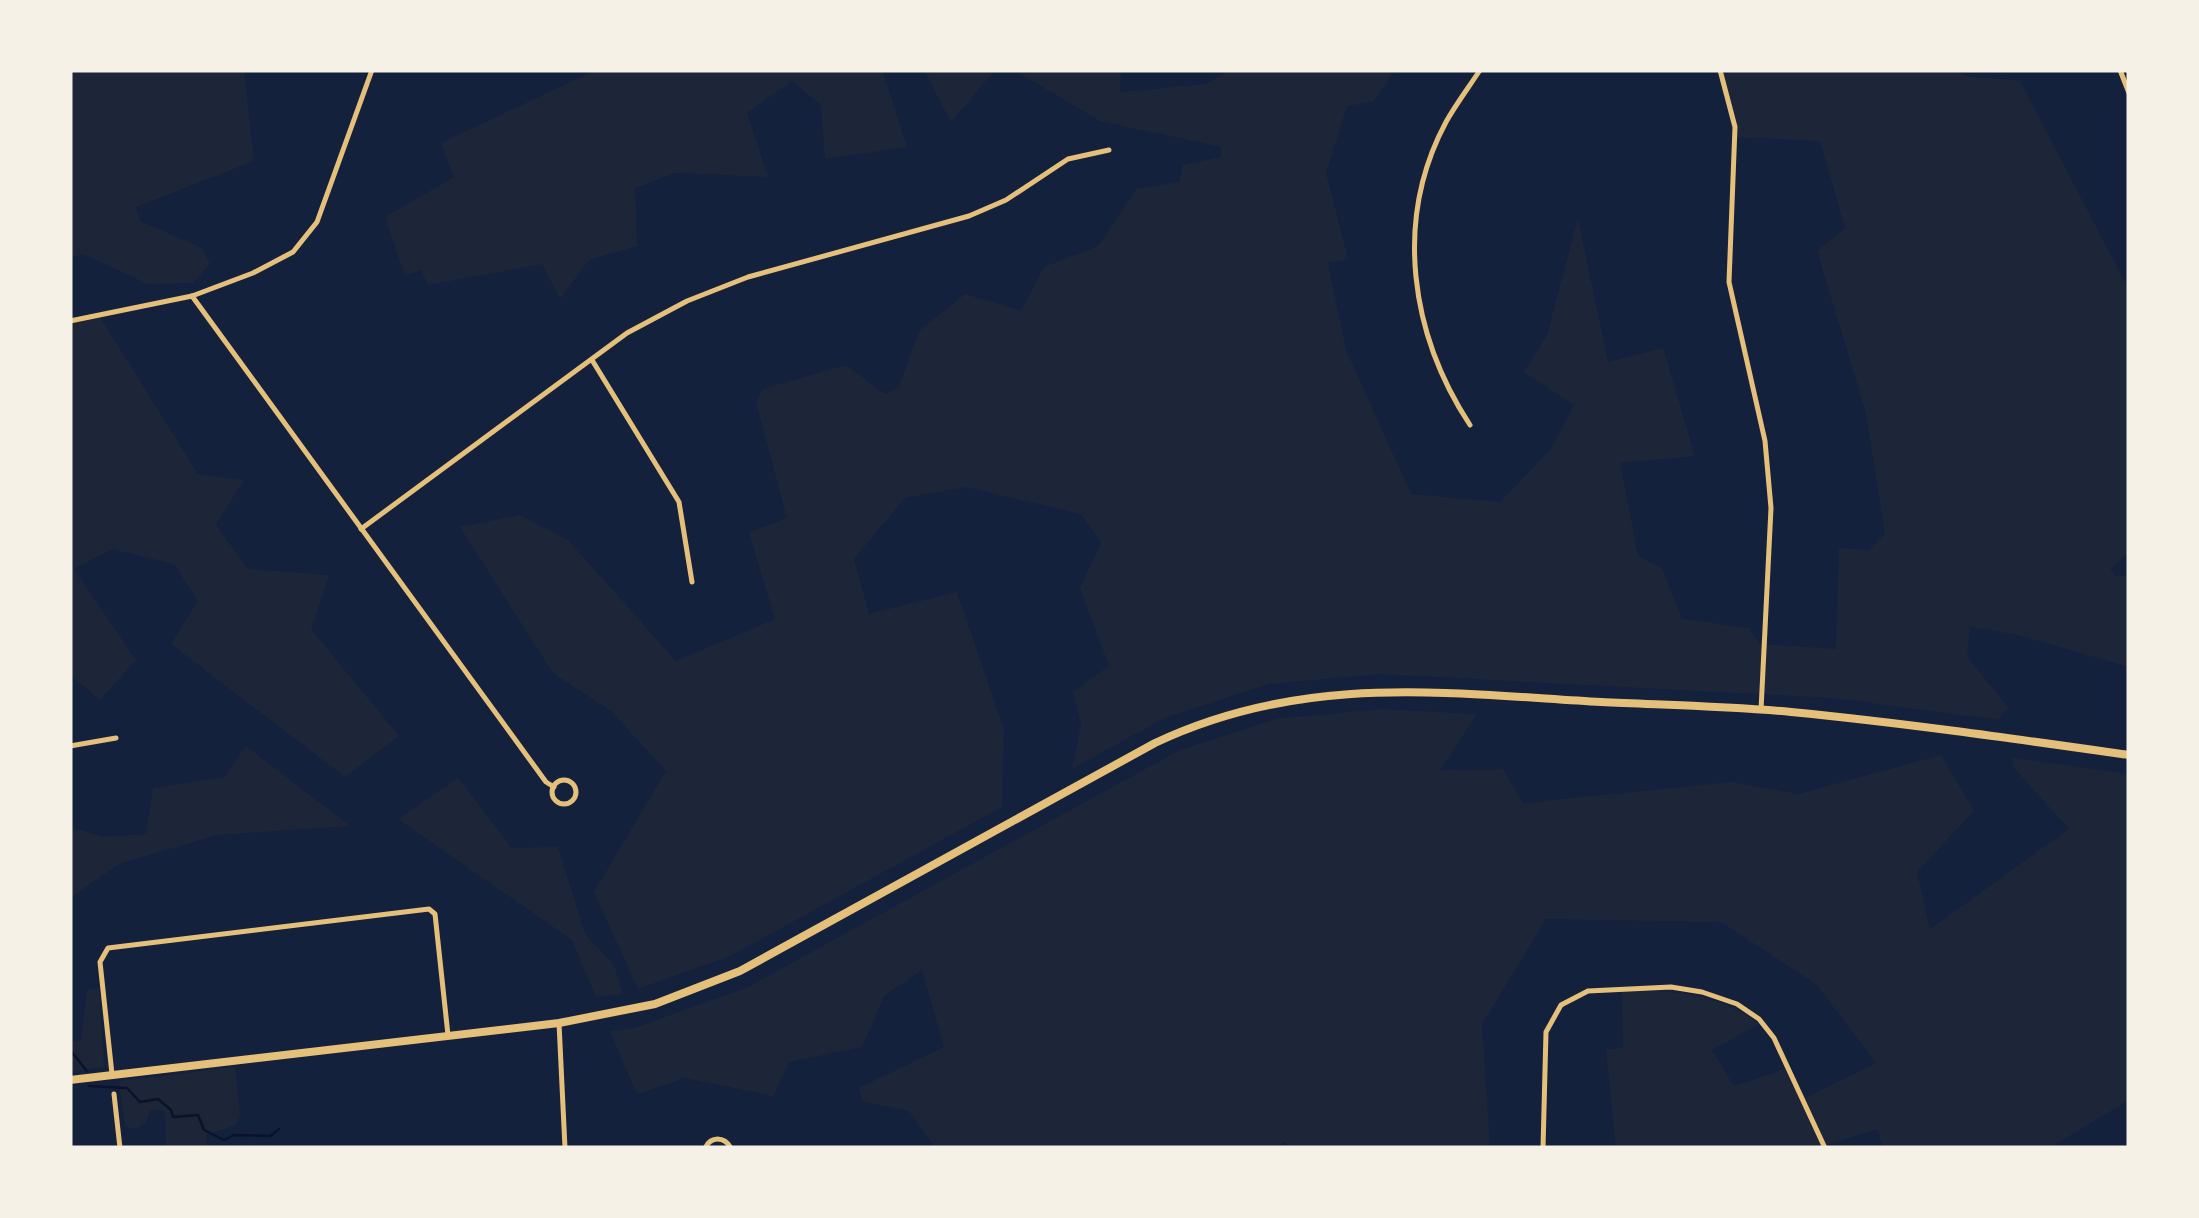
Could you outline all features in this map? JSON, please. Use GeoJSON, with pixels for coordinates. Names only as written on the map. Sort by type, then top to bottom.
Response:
{"type":"FeatureCollection","features":[{"type":"Feature","properties":{"kind":"highway"},"geometry":{"type":"LineString","coordinates":[[70,1080],[559,1023],[655,1004],[710,985],[1154,743],[1241,710],[1311,696],[1403,692],[1761,710],[2129,755]]}},
{"type":"Feature","properties":{"kind":"street"},"geometry":{"type":"LineString","coordinates":[[70,321],[192,296],[283,259],[311,233],[372,70]]}},
{"type":"Feature","properties":{"kind":"street"},"geometry":{"type":"LineString","coordinates":[[1470,425],[1444,382],[1427,341],[1417,297],[1414,252],[1418,207],[1431,156],[1446,121],[1480,70]]}},
{"type":"Feature","properties":{"kind":"street"},"geometry":{"type":"LineString","coordinates":[[1720,70],[1736,127],[1728,248],[1730,282],[1765,441],[1772,508],[1761,710]]}},
{"type":"Feature","properties":{"kind":"street"},"geometry":{"type":"LineString","coordinates":[[2120,70],[2126,77],[2129,93]]}},
{"type":"Feature","properties":{"kind":"street"},"geometry":{"type":"LineString","coordinates":[[362,528],[642,324],[717,287],[969,216],[1015,195],[1068,159],[1110,150]]}},
{"type":"Feature","properties":{"kind":"street"},"geometry":{"type":"LineString","coordinates":[[192,296],[546,782],[554,787]]}},
{"type":"Feature","properties":{"kind":"street"},"geometry":{"type":"LineString","coordinates":[[592,360],[679,502],[692,582]]}},
{"type":"Feature","properties":{"kind":"street"},"geometry":{"type":"LineString","coordinates":[[70,746],[116,738]]}},
{"type":"Feature","properties":{"kind":"street"},"geometry":{"type":"LineString","coordinates":[[562,780],[570,782],[576,790],[575,798],[566,804],[558,802],[553,795],[554,787],[562,780]]}},
{"type":"Feature","properties":{"kind":"street"},"geometry":{"type":"LineString","coordinates":[[112,1074],[100,962],[104,951],[113,946],[429,909],[435,914],[448,1035]]}},
{"type":"Feature","properties":{"kind":"street"},"geometry":{"type":"LineString","coordinates":[[1543,1148],[1546,1032],[1561,1005],[1588,990],[1670,987],[1702,992],[1737,1004],[1759,1019],[1774,1038],[1825,1148]]}},
{"type":"Feature","properties":{"kind":"street"},"geometry":{"type":"LineString","coordinates":[[559,1023],[565,1148]]}},
{"type":"Feature","properties":{"kind":"street"},"geometry":{"type":"LineString","coordinates":[[114,1094],[120,1148]]}},
{"type":"Feature","properties":{"kind":"street"},"geometry":{"type":"LineString","coordinates":[[704,1148],[717,1138],[731,1148]]}},
{"type":"Feature","properties":{"kind":"shaded area"},"geometry":{"type":"Polygon","coordinates":[[[70,70],[244,70],[254,161],[136,207],[140,221],[202,248],[210,264],[193,283],[148,284],[83,254],[70,258],[70,70]]]}},
{"type":"Feature","properties":{"kind":"shaded area"},"geometry":{"type":"Polygon","coordinates":[[[596,70],[889,70],[883,73],[907,147],[825,159],[821,105],[792,81],[747,113],[768,177],[675,173],[635,188],[637,246],[589,260],[560,299],[542,264],[428,285],[421,270],[405,276],[385,217],[454,177],[441,143],[596,70]]]}},
{"type":"Feature","properties":{"kind":"shaded area"},"geometry":{"type":"Polygon","coordinates":[[[924,70],[995,70],[951,122],[924,70]]]}},
{"type":"Feature","properties":{"kind":"shaded area"},"geometry":{"type":"Polygon","coordinates":[[[1014,70],[1121,70],[1120,92],[1206,84],[1229,70],[1395,70],[1373,102],[1347,106],[1326,173],[1348,259],[1328,263],[1346,350],[1411,494],[1500,502],[1551,449],[1574,405],[1524,372],[1547,335],[1578,218],[1608,362],[1663,348],[1695,456],[1620,463],[1638,556],[1662,568],[1682,619],[1749,628],[1760,644],[1836,649],[1839,548],[1869,550],[1885,534],[1866,413],[1817,251],[1845,228],[1820,141],[1735,137],[1719,70],[1957,70],[1965,76],[2020,81],[2129,290],[2129,552],[2110,570],[2117,577],[2129,574],[2129,667],[2018,635],[1970,627],[1967,657],[2008,707],[1998,720],[1833,698],[1380,674],[1269,684],[1166,717],[1072,769],[1081,725],[1073,692],[1109,666],[1080,588],[1101,543],[1081,514],[966,487],[905,498],[854,559],[869,614],[957,592],[1004,730],[1002,807],[730,956],[638,989],[594,892],[666,771],[612,712],[553,673],[460,527],[520,515],[569,541],[676,661],[775,619],[749,532],[787,518],[756,402],[763,389],[846,365],[885,394],[899,387],[919,331],[965,294],[1021,311],[1044,267],[1098,246],[1137,189],[1179,182],[1183,165],[1221,157],[1221,147],[1100,121],[1014,70]]]}},
{"type":"Feature","properties":{"kind":"shaded area"},"geometry":{"type":"Polygon","coordinates":[[[70,310],[77,321],[100,317],[198,474],[244,480],[216,525],[248,569],[329,575],[311,629],[399,736],[345,777],[171,644],[198,601],[174,564],[112,549],[74,569],[136,660],[100,700],[70,675],[70,310]]]}},
{"type":"Feature","properties":{"kind":"shaded area"},"geometry":{"type":"Polygon","coordinates":[[[1380,709],[1477,714],[1440,770],[1503,769],[1523,803],[1731,782],[1798,794],[1941,755],[1974,811],[1917,872],[1930,929],[2069,829],[2013,767],[2013,758],[2129,774],[2129,1100],[2049,1148],[1883,1148],[1877,1129],[1826,1148],[1616,1148],[1606,1049],[1623,1048],[1622,989],[1710,999],[1759,1024],[1712,1050],[1734,1086],[1785,1069],[1801,1100],[1876,1063],[1816,984],[1721,922],[1546,919],[1482,1024],[1490,1148],[1290,1148],[1285,1142],[1274,1148],[936,1148],[909,1111],[862,1101],[859,1088],[944,1047],[922,970],[884,996],[862,1047],[789,1062],[773,1096],[685,1078],[637,1094],[610,1031],[634,1028],[746,988],[1180,750],[1276,719],[1380,709]]]}},
{"type":"Feature","properties":{"kind":"shaded area"},"geometry":{"type":"Polygon","coordinates":[[[246,746],[350,826],[217,835],[119,864],[70,898],[70,827],[103,837],[146,834],[153,788],[224,777],[246,746]]]}},
{"type":"Feature","properties":{"kind":"shaded area"},"geometry":{"type":"Polygon","coordinates":[[[458,778],[512,848],[558,847],[585,934],[614,965],[623,994],[596,997],[572,940],[398,819],[458,778]]]}},
{"type":"Feature","properties":{"kind":"shaded area"},"geometry":{"type":"Polygon","coordinates":[[[99,988],[104,1067],[70,1072],[70,1043],[81,1040],[87,990],[99,988]]]}},
{"type":"Feature","properties":{"kind":"shaded area"},"geometry":{"type":"Polygon","coordinates":[[[235,1067],[240,1115],[236,1125],[206,1135],[207,1148],[166,1148],[165,1111],[150,1110],[146,1122],[137,1129],[125,1127],[119,1081],[235,1067]]]}},
{"type":"Feature","properties":{"kind":"waterway"},"geometry":{"type":"LineString","coordinates":[[70,1050],[87,1071]]}},
{"type":"Feature","properties":{"kind":"waterway"},"geometry":{"type":"LineString","coordinates":[[89,1086],[127,1088],[140,1102],[158,1099],[173,1117],[198,1115],[204,1130],[224,1140],[234,1135],[270,1136],[279,1129]]}}]}
